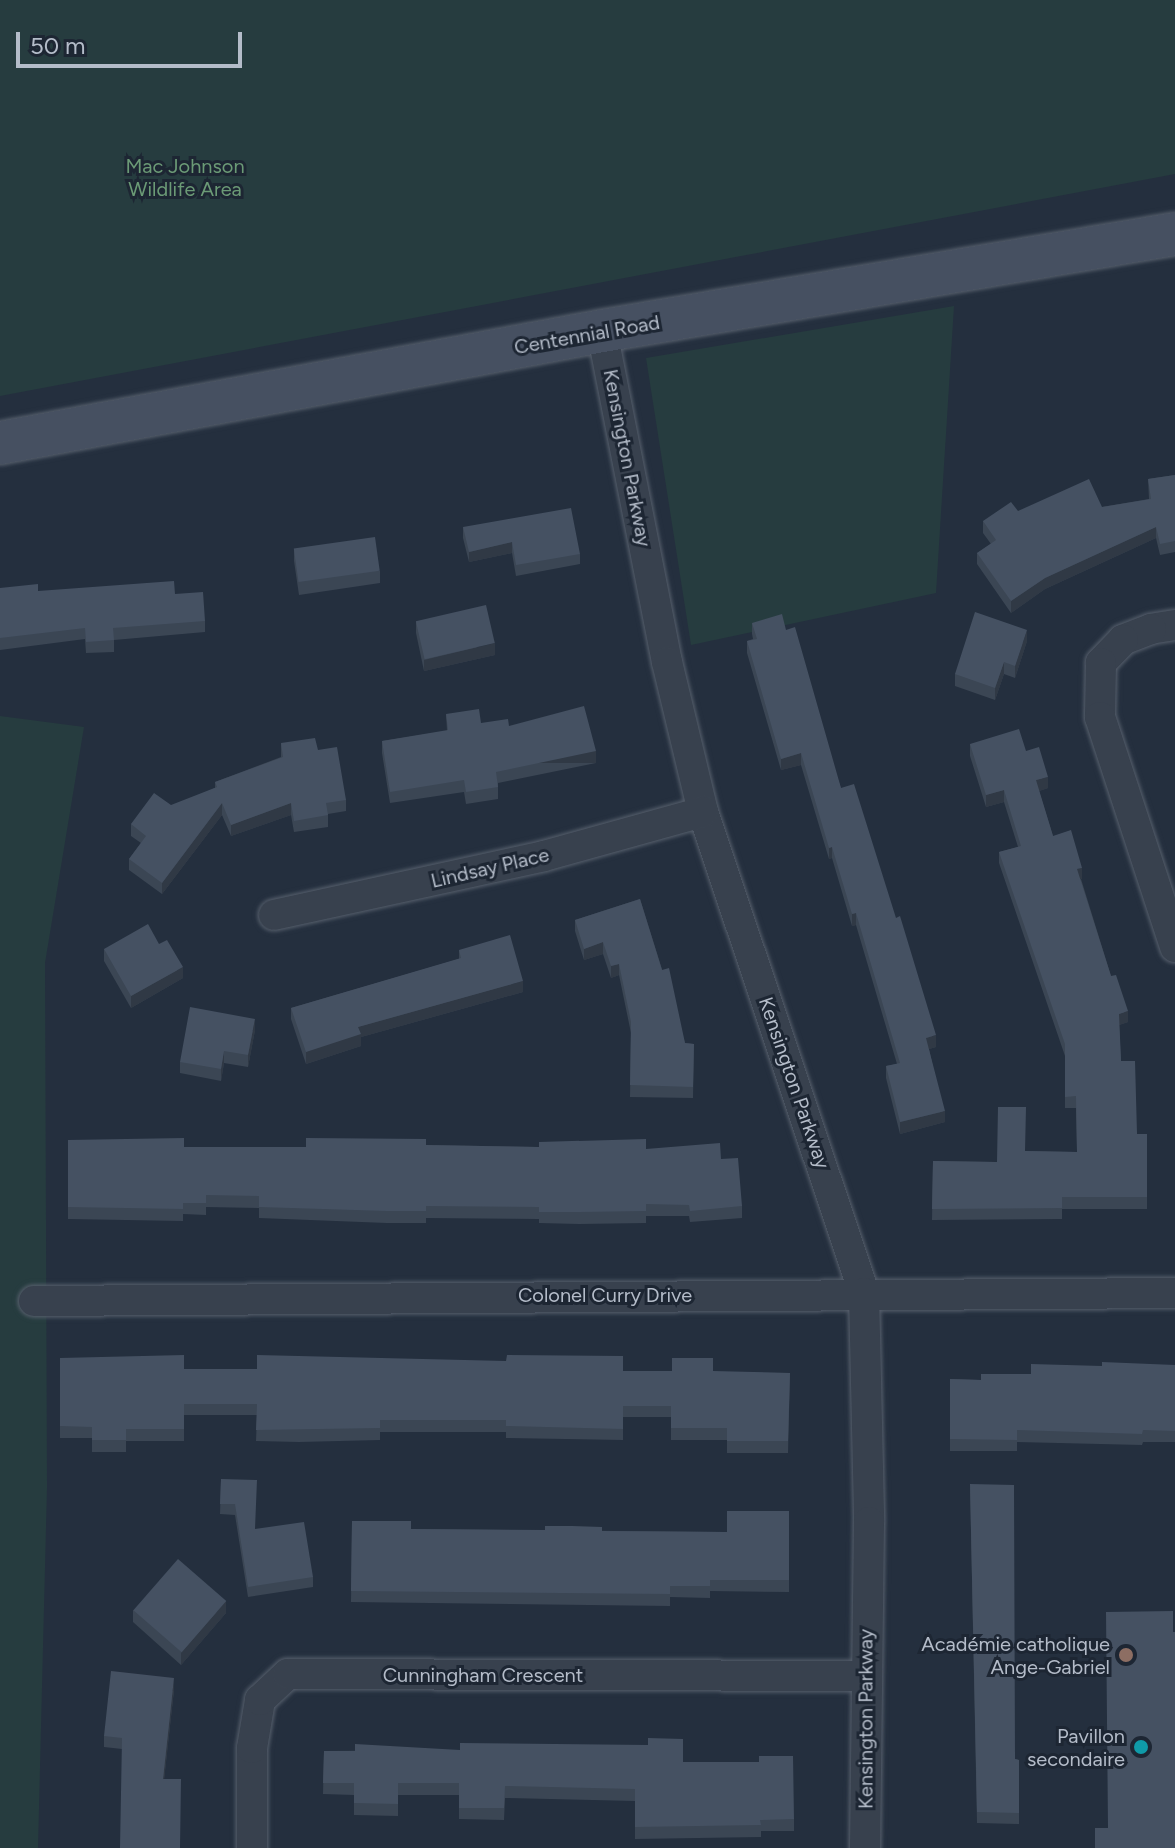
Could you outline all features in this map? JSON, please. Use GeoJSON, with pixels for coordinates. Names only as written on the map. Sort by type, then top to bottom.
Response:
{"type":"FeatureCollection","features":[{"type":"Feature","properties":{"kind":"main road","name":"Centennial Road"},"geometry":{"type":"LineString","coordinates":[[0,443],[602,331],[1175,234]]}},
{"type":"Feature","properties":{"kind":"street","name":"Kensington Parkway"},"geometry":{"type":"LineString","coordinates":[[602,331],[667,662],[703,812],[864,1293],[869,1522],[865,1848]]}},
{"type":"Feature","properties":{"kind":"street"},"geometry":{"type":"LineString","coordinates":[[1175,625],[1151,629],[1123,640],[1101,663],[1100,717],[1175,947]]}},
{"type":"Feature","properties":{"kind":"street","name":"Lindsay Place"},"geometry":{"type":"LineString","coordinates":[[274,915],[544,856],[703,812]]}},
{"type":"Feature","properties":{"kind":"street","name":"Colonel Curry Drive"},"geometry":{"type":"LineString","coordinates":[[34,1301],[1175,1293]]}},
{"type":"Feature","properties":{"kind":"street","name":"Cunningham Crescent"},"geometry":{"type":"LineString","coordinates":[[252,1848],[252,1748],[260,1700],[288,1674],[866,1676]]}},
{"type":"Feature","properties":{"kind":"green space","name":"Mac Johnson Wildlife Area"},"geometry":{"type":"Polygon","coordinates":[[[0,0],[1175,0],[1175,174],[0,396],[0,0]]]}},
{"type":"Feature","properties":{"kind":"green space"},"geometry":{"type":"Polygon","coordinates":[[[954,306],[936,593],[691,645],[646,358],[954,306]]]}},
{"type":"Feature","properties":{"kind":"green space"},"geometry":{"type":"Polygon","coordinates":[[[0,716],[84,727],[45,963],[47,1487],[38,1848],[0,1848],[0,716]]]}},
{"type":"Feature","properties":{"kind":"building"},"geometry":{"type":"Polygon","coordinates":[[[1175,475],[1175,541],[1160,544],[1156,527],[1045,578],[1011,601],[977,553],[996,540],[983,521],[1011,502],[1018,511],[1089,479],[1102,507],[1151,499],[1148,479],[1175,475]]]}},
{"type":"Feature","properties":{"kind":"building"},"geometry":{"type":"Polygon","coordinates":[[[571,508],[580,554],[516,565],[512,542],[469,552],[463,527],[571,508]]]}},
{"type":"Feature","properties":{"kind":"building"},"geometry":{"type":"Polygon","coordinates":[[[375,537],[380,571],[299,582],[294,548],[375,537]]]}},
{"type":"Feature","properties":{"kind":"building"},"geometry":{"type":"Polygon","coordinates":[[[174,581],[175,594],[203,592],[205,621],[113,628],[114,640],[86,642],[85,628],[0,638],[0,588],[38,584],[38,591],[174,581]]]}},
{"type":"Feature","properties":{"kind":"building"},"geometry":{"type":"Polygon","coordinates":[[[486,605],[495,643],[425,659],[416,621],[486,605]]]}},
{"type":"Feature","properties":{"kind":"building"},"geometry":{"type":"Polygon","coordinates":[[[975,612],[1027,630],[1015,666],[1004,662],[995,688],[955,674],[975,612]]]}},
{"type":"Feature","properties":{"kind":"building"},"geometry":{"type":"Polygon","coordinates":[[[782,614],[786,630],[795,627],[841,788],[854,784],[896,918],[900,916],[936,1035],[926,1038],[945,1111],[900,1122],[886,1066],[900,1063],[856,913],[852,914],[832,847],[829,848],[801,753],[781,759],[747,641],[757,639],[752,623],[782,614]]]}},
{"type":"Feature","properties":{"kind":"building"},"geometry":{"type":"Polygon","coordinates":[[[584,706],[596,751],[496,772],[498,787],[466,792],[464,780],[390,792],[382,741],[448,730],[446,714],[479,709],[481,723],[508,719],[509,726],[584,706]]]}},
{"type":"Feature","properties":{"kind":"building"},"geometry":{"type":"Polygon","coordinates":[[[1019,729],[1026,751],[1039,747],[1048,777],[1036,780],[1053,836],[1071,830],[1082,868],[1077,869],[1111,976],[1116,975],[1128,1011],[1119,1014],[1121,1061],[1135,1061],[1137,1134],[1147,1134],[1147,1197],[1062,1197],[1062,1208],[932,1209],[933,1161],[997,1162],[998,1107],[1026,1107],[1025,1151],[1077,1152],[1076,1096],[1065,1097],[1065,1044],[999,852],[1021,846],[1004,790],[986,795],[970,744],[1019,729]]]}},
{"type":"Feature","properties":{"kind":"building"},"geometry":{"type":"Polygon","coordinates":[[[315,738],[318,750],[337,747],[346,800],[326,803],[328,815],[294,821],[291,803],[231,825],[222,803],[162,883],[129,859],[146,836],[131,824],[154,793],[171,805],[217,787],[215,782],[283,757],[281,743],[315,738]]]}},
{"type":"Feature","properties":{"kind":"building"},"geometry":{"type":"Polygon","coordinates":[[[640,899],[662,970],[669,968],[685,1043],[694,1044],[693,1087],[630,1085],[631,1022],[619,964],[611,966],[603,942],[584,949],[575,920],[640,899]]]}},
{"type":"Feature","properties":{"kind":"building"},"geometry":{"type":"Polygon","coordinates":[[[148,924],[159,944],[167,940],[183,967],[131,996],[104,949],[148,924]]]}},
{"type":"Feature","properties":{"kind":"building"},"geometry":{"type":"Polygon","coordinates":[[[510,935],[523,981],[358,1027],[361,1034],[306,1052],[291,1008],[461,958],[459,950],[510,935]]]}},
{"type":"Feature","properties":{"kind":"building"},"geometry":{"type":"Polygon","coordinates":[[[190,1007],[255,1019],[248,1055],[224,1051],[221,1069],[180,1062],[190,1007]]]}},
{"type":"Feature","properties":{"kind":"building"},"geometry":{"type":"Polygon","coordinates":[[[184,1138],[184,1147],[306,1147],[306,1138],[426,1139],[426,1145],[539,1147],[539,1142],[646,1139],[646,1149],[720,1143],[721,1159],[738,1158],[742,1206],[690,1211],[689,1205],[646,1204],[646,1211],[539,1212],[539,1207],[426,1206],[426,1211],[387,1211],[259,1207],[259,1196],[206,1195],[206,1203],[183,1203],[183,1209],[68,1207],[68,1140],[184,1138]]]}},
{"type":"Feature","properties":{"kind":"building"},"geometry":{"type":"Polygon","coordinates":[[[184,1355],[184,1369],[257,1369],[257,1355],[506,1361],[507,1355],[623,1356],[623,1371],[672,1371],[672,1358],[713,1358],[713,1371],[790,1373],[788,1441],[727,1441],[727,1428],[671,1428],[671,1406],[623,1406],[623,1429],[506,1426],[506,1420],[380,1420],[380,1428],[256,1430],[257,1404],[184,1404],[184,1429],[126,1429],[126,1440],[92,1440],[92,1427],[60,1426],[60,1358],[184,1355]]]}},
{"type":"Feature","properties":{"kind":"building"},"geometry":{"type":"Polygon","coordinates":[[[1102,1362],[1175,1365],[1175,1431],[1143,1430],[1142,1434],[1017,1430],[1017,1440],[950,1439],[950,1379],[981,1380],[981,1374],[1031,1374],[1031,1364],[1102,1366],[1102,1362]]]}},
{"type":"Feature","properties":{"kind":"building"},"geometry":{"type":"Polygon","coordinates":[[[221,1479],[257,1480],[255,1529],[304,1522],[313,1577],[248,1587],[235,1504],[220,1504],[221,1479]]]}},
{"type":"Feature","properties":{"kind":"building"},"geometry":{"type":"Polygon","coordinates":[[[970,1484],[1014,1485],[1015,1759],[1019,1760],[1019,1813],[977,1812],[970,1484]]]}},
{"type":"Feature","properties":{"kind":"building"},"geometry":{"type":"Polygon","coordinates":[[[727,1511],[789,1511],[789,1580],[710,1580],[710,1586],[670,1586],[670,1594],[351,1591],[352,1521],[411,1521],[411,1529],[545,1530],[545,1526],[572,1526],[602,1527],[602,1531],[727,1532],[727,1511]]]}},
{"type":"Feature","properties":{"kind":"building"},"geometry":{"type":"Polygon","coordinates":[[[178,1559],[226,1601],[182,1652],[133,1610],[178,1559]]]}},
{"type":"Feature","properties":{"kind":"building","name":"Pavillon secondaire"},"geometry":{"type":"Polygon","coordinates":[[[1173,1611],[1175,1848],[1095,1848],[1095,1828],[1108,1828],[1106,1612],[1173,1611]]]}},
{"type":"Feature","properties":{"kind":"building"},"geometry":{"type":"Polygon","coordinates":[[[111,1671],[174,1678],[163,1779],[181,1779],[180,1848],[120,1848],[122,1738],[104,1736],[111,1671]]]}},
{"type":"Feature","properties":{"kind":"building"},"geometry":{"type":"Polygon","coordinates":[[[648,1738],[683,1739],[683,1762],[759,1762],[759,1756],[793,1756],[794,1819],[760,1820],[761,1825],[635,1827],[635,1789],[505,1786],[504,1808],[459,1808],[459,1783],[398,1783],[398,1804],[354,1803],[354,1783],[323,1783],[324,1751],[355,1751],[355,1744],[460,1750],[460,1743],[648,1745],[648,1738]]]}},
{"type":"Feature","properties":{"kind":"place","name":"Académie catholique Ange-Gabriel"},"geometry":{"type":"Point","coordinates":[1126,1655]}},
{"type":"Feature","properties":{"kind":"place","name":"Pavillon secondaire"},"geometry":{"type":"Point","coordinates":[1141,1747]}}]}
